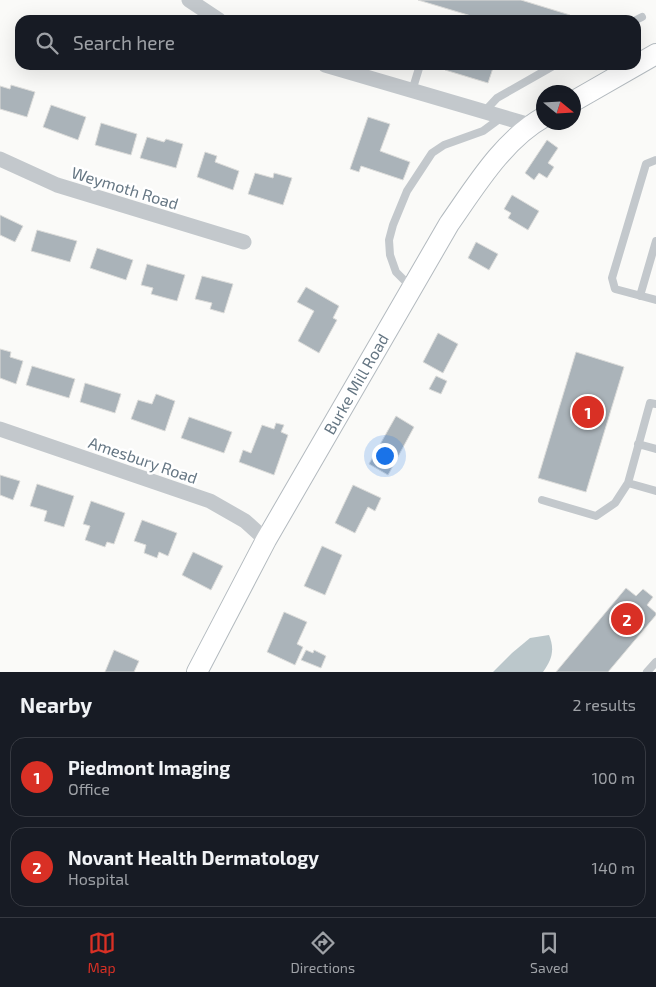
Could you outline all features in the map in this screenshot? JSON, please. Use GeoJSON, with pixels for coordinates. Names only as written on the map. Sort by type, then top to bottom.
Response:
{"type":"FeatureCollection","features":[{"type":"Feature","properties":{"kind":"street"},"geometry":{"type":"LineString","coordinates":[[190,0],[212,15]]}},
{"type":"Feature","properties":{"kind":"street"},"geometry":{"type":"LineString","coordinates":[[641,62],[656,54]]}},
{"type":"Feature","properties":{"kind":"street"},"geometry":{"type":"LineString","coordinates":[[342,70],[502,117],[536,121]]}},
{"type":"Feature","properties":{"kind":"street"},"geometry":{"type":"LineString","coordinates":[[581,96],[627,70]]}},
{"type":"Feature","properties":{"kind":"street","name":"Burke Mill Road"},"geometry":{"type":"LineString","coordinates":[[197,672],[266,540],[449,224],[500,155],[536,122]]}},
{"type":"Feature","properties":{"kind":"street","name":"Weymoth Road"},"geometry":{"type":"LineString","coordinates":[[0,159],[57,185],[244,242]]}},
{"type":"Feature","properties":{"kind":"street","name":"Amesbury Road"},"geometry":{"type":"LineString","coordinates":[[0,429],[210,501],[245,521],[266,540]]}},
{"type":"Feature","properties":{"kind":"lane"},"geometry":{"type":"LineString","coordinates":[[412,90],[418,70]]}},
{"type":"Feature","properties":{"kind":"lane"},"geometry":{"type":"LineString","coordinates":[[484,112],[497,98],[546,70]]}},
{"type":"Feature","properties":{"kind":"lane"},"geometry":{"type":"LineString","coordinates":[[412,288],[396,272],[390,255],[389,240],[407,191],[432,153],[444,145],[483,132],[502,117]]}},
{"type":"Feature","properties":{"kind":"lane"},"geometry":{"type":"LineString","coordinates":[[656,160],[646,164],[612,278],[615,289],[656,300]]}},
{"type":"Feature","properties":{"kind":"lane"},"geometry":{"type":"LineString","coordinates":[[640,296],[656,241]]}},
{"type":"Feature","properties":{"kind":"lane"},"geometry":{"type":"LineString","coordinates":[[542,500],[596,516],[615,503],[628,483],[650,403],[656,404]]}},
{"type":"Feature","properties":{"kind":"lane"},"geometry":{"type":"LineString","coordinates":[[638,444],[656,449]]}},
{"type":"Feature","properties":{"kind":"lane"},"geometry":{"type":"LineString","coordinates":[[628,483],[656,491]]}},
{"type":"Feature","properties":{"kind":"lane"},"geometry":{"type":"LineString","coordinates":[[648,672],[656,662]]}},
{"type":"Feature","properties":{"kind":"shaded area"},"geometry":{"type":"Polygon","coordinates":[[[549,635],[552,654],[543,672],[493,672],[530,638],[549,635]]]}},
{"type":"Feature","properties":{"kind":"building"},"geometry":{"type":"Polygon","coordinates":[[[418,0],[521,0],[570,15],[468,15],[418,0]]]}},
{"type":"Feature","properties":{"kind":"building"},"geometry":{"type":"Polygon","coordinates":[[[445,70],[492,70],[488,83],[445,70]]]}},
{"type":"Feature","properties":{"kind":"building"},"geometry":{"type":"Polygon","coordinates":[[[11,85],[35,92],[27,117],[0,109],[0,86],[10,89],[11,85]]]}},
{"type":"Feature","properties":{"kind":"building"},"geometry":{"type":"Polygon","coordinates":[[[51,105],[86,117],[78,140],[43,127],[51,105]]]}},
{"type":"Feature","properties":{"kind":"building"},"geometry":{"type":"Polygon","coordinates":[[[368,117],[390,124],[380,151],[410,162],[403,180],[361,166],[359,172],[350,169],[368,117]]]}},
{"type":"Feature","properties":{"kind":"building"},"geometry":{"type":"Polygon","coordinates":[[[101,123],[137,134],[131,155],[95,145],[101,123]]]}},
{"type":"Feature","properties":{"kind":"building"},"geometry":{"type":"Polygon","coordinates":[[[147,137],[164,142],[166,139],[183,144],[176,168],[140,158],[147,137]]]}},
{"type":"Feature","properties":{"kind":"building"},"geometry":{"type":"Polygon","coordinates":[[[547,140],[558,148],[548,163],[554,167],[547,178],[539,173],[534,180],[525,173],[547,140]]]}},
{"type":"Feature","properties":{"kind":"building"},"geometry":{"type":"Polygon","coordinates":[[[205,152],[217,156],[215,162],[239,171],[233,190],[197,177],[205,152]]]}},
{"type":"Feature","properties":{"kind":"building"},"geometry":{"type":"Polygon","coordinates":[[[255,173],[273,178],[274,173],[292,178],[283,205],[248,194],[255,173]]]}},
{"type":"Feature","properties":{"kind":"building"},"geometry":{"type":"Polygon","coordinates":[[[512,195],[539,211],[528,230],[508,218],[511,213],[504,209],[512,195]]]}},
{"type":"Feature","properties":{"kind":"building"},"geometry":{"type":"Polygon","coordinates":[[[0,215],[23,226],[15,242],[0,235],[0,215]]]}},
{"type":"Feature","properties":{"kind":"building"},"geometry":{"type":"Polygon","coordinates":[[[37,230],[77,241],[70,262],[31,251],[37,230]]]}},
{"type":"Feature","properties":{"kind":"building"},"geometry":{"type":"Polygon","coordinates":[[[476,242],[498,254],[489,270],[468,258],[476,242]]]}},
{"type":"Feature","properties":{"kind":"building"},"geometry":{"type":"Polygon","coordinates":[[[97,248],[133,260],[126,280],[90,268],[97,248]]]}},
{"type":"Feature","properties":{"kind":"building"},"geometry":{"type":"Polygon","coordinates":[[[147,264],[185,275],[177,301],[151,294],[153,288],[141,285],[147,264]]]}},
{"type":"Feature","properties":{"kind":"building"},"geometry":{"type":"Polygon","coordinates":[[[202,276],[233,284],[224,313],[210,309],[212,303],[195,299],[202,276]]]}},
{"type":"Feature","properties":{"kind":"building"},"geometry":{"type":"Polygon","coordinates":[[[306,287],[339,306],[333,318],[337,320],[319,353],[298,341],[314,311],[297,302],[306,287]]]}},
{"type":"Feature","properties":{"kind":"building"},"geometry":{"type":"Polygon","coordinates":[[[438,333],[458,344],[443,373],[423,362],[438,333]]]}},
{"type":"Feature","properties":{"kind":"building"},"geometry":{"type":"Polygon","coordinates":[[[0,349],[11,352],[10,357],[23,361],[16,384],[0,378],[0,349]]]}},
{"type":"Feature","properties":{"kind":"building"},"geometry":{"type":"Polygon","coordinates":[[[576,352],[624,367],[586,492],[538,478],[576,352]]]}},
{"type":"Feature","properties":{"kind":"building"},"geometry":{"type":"Polygon","coordinates":[[[32,366],[75,379],[69,398],[26,385],[32,366]]]}},
{"type":"Feature","properties":{"kind":"building"},"geometry":{"type":"Polygon","coordinates":[[[436,376],[447,381],[441,394],[429,389],[436,376]]]}},
{"type":"Feature","properties":{"kind":"building"},"geometry":{"type":"Polygon","coordinates":[[[85,383],[121,394],[115,413],[80,402],[85,383]]]}},
{"type":"Feature","properties":{"kind":"building"},"geometry":{"type":"Polygon","coordinates":[[[156,394],[175,401],[165,431],[131,419],[138,400],[152,404],[156,394]]]}},
{"type":"Feature","properties":{"kind":"building"},"geometry":{"type":"Polygon","coordinates":[[[396,416],[414,427],[388,475],[369,464],[396,416]]]}},
{"type":"Feature","properties":{"kind":"building"},"geometry":{"type":"Polygon","coordinates":[[[189,417],[232,432],[224,453],[181,438],[189,417]]]}},
{"type":"Feature","properties":{"kind":"building"},"geometry":{"type":"Polygon","coordinates":[[[276,423],[284,425],[281,432],[288,435],[274,475],[239,462],[243,450],[251,453],[262,425],[274,429],[276,423]]]}},
{"type":"Feature","properties":{"kind":"building"},"geometry":{"type":"Polygon","coordinates":[[[0,475],[20,481],[13,500],[0,495],[0,475]]]}},
{"type":"Feature","properties":{"kind":"building"},"geometry":{"type":"Polygon","coordinates":[[[37,484],[74,496],[64,527],[44,521],[47,511],[30,506],[37,484]]]}},
{"type":"Feature","properties":{"kind":"building"},"geometry":{"type":"Polygon","coordinates":[[[353,485],[381,498],[375,511],[368,507],[355,533],[335,523],[353,485]]]}},
{"type":"Feature","properties":{"kind":"building"},"geometry":{"type":"Polygon","coordinates":[[[91,501],[125,513],[114,544],[107,542],[105,547],[85,540],[90,526],[83,524],[91,501]]]}},
{"type":"Feature","properties":{"kind":"building"},"geometry":{"type":"Polygon","coordinates":[[[142,520],[177,533],[168,556],[159,552],[157,558],[144,553],[146,545],[134,541],[142,520]]]}},
{"type":"Feature","properties":{"kind":"building"},"geometry":{"type":"Polygon","coordinates":[[[322,546],[342,555],[325,595],[304,586],[322,546]]]}},
{"type":"Feature","properties":{"kind":"building"},"geometry":{"type":"Polygon","coordinates":[[[193,552],[223,566],[211,590],[182,575],[193,552]]]}},
{"type":"Feature","properties":{"kind":"building"},"geometry":{"type":"Polygon","coordinates":[[[626,588],[636,596],[643,589],[653,597],[647,605],[656,615],[608,672],[556,672],[626,588]]]}},
{"type":"Feature","properties":{"kind":"building"},"geometry":{"type":"Polygon","coordinates":[[[284,612],[307,622],[297,644],[303,647],[295,665],[267,652],[284,612]]]}},
{"type":"Feature","properties":{"kind":"building"},"geometry":{"type":"Polygon","coordinates":[[[114,650],[139,661],[134,672],[105,672],[114,650]]]}},
{"type":"Feature","properties":{"kind":"building"},"geometry":{"type":"Polygon","coordinates":[[[306,650],[313,653],[314,650],[326,656],[321,668],[301,660],[306,650]]]}},
{"type":"Feature","properties":{"kind":"place","name":"Piedmont Imaging"},"geometry":{"type":"Point","coordinates":[588,412]}},
{"type":"Feature","properties":{"kind":"place","name":"Novant Health Dermatology"},"geometry":{"type":"Point","coordinates":[627,619]}}]}
